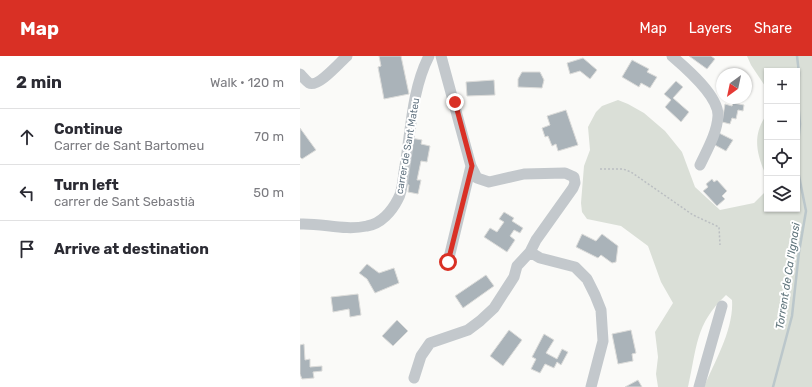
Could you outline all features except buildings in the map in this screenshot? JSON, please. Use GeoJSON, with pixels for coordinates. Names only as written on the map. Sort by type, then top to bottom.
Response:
{"type":"FeatureCollection","features":[{"type":"Feature","properties":{"kind":"street"},"geometry":{"type":"LineString","coordinates":[[300,74],[309,83],[314,84],[321,80],[347,56]]}},
{"type":"Feature","properties":{"kind":"street","name":"carrer de Sant Mateu"},"geometry":{"type":"LineString","coordinates":[[300,224],[320,223],[346,228],[368,226],[386,217],[399,198],[418,86],[424,66],[429,56]]}},
{"type":"Feature","properties":{"kind":"street"},"geometry":{"type":"LineString","coordinates":[[414,378],[421,356],[430,343],[468,330],[494,308],[514,277],[517,266],[530,252],[536,240],[575,183],[574,177],[565,173],[524,174],[489,182],[477,178],[472,166],[441,56]]}},
{"type":"Feature","properties":{"kind":"street"},"geometry":{"type":"LineString","coordinates":[[672,56],[712,96],[719,115],[712,140],[700,165]]}},
{"type":"Feature","properties":{"kind":"street"},"geometry":{"type":"LineString","coordinates":[[448,262],[472,166]]}},
{"type":"Feature","properties":{"kind":"street"},"geometry":{"type":"LineString","coordinates":[[530,252],[540,258],[575,266],[587,279],[595,295],[601,310],[603,341],[592,387]]}},
{"type":"Feature","properties":{"kind":"street"},"geometry":{"type":"LineString","coordinates":[[699,387],[722,306]]}},
{"type":"Feature","properties":{"kind":"path"},"geometry":{"type":"LineString","coordinates":[[600,169],[623,169],[631,172],[693,215],[719,227],[720,245]]}},
{"type":"Feature","properties":{"kind":"shaded area"},"geometry":{"type":"Polygon","coordinates":[[[747,56],[812,56],[812,387],[704,387],[723,345],[730,322],[732,300],[726,295],[708,316],[703,327],[696,348],[688,387],[658,387],[656,374],[658,357],[655,332],[673,303],[661,282],[648,246],[621,226],[587,219],[582,212],[581,203],[584,166],[590,150],[588,127],[596,112],[602,106],[618,100],[628,104],[644,113],[665,131],[682,152],[695,187],[720,210],[754,203],[764,193],[764,212],[800,212],[800,68],[764,68],[764,84],[747,56]]]}},
{"type":"Feature","properties":{"kind":"shaded area"},"geometry":{"type":"Polygon","coordinates":[[[764,119],[764,170],[757,146],[757,138],[764,119]]]}},
{"type":"Feature","properties":{"kind":"waterway","name":"Torrent de Ca l'Ignasi"},"geometry":{"type":"LineString","coordinates":[[797,56],[799,73],[798,101],[800,124],[798,140]]}},
{"type":"Feature","properties":{"kind":"waterway","name":"Torrent de Ca l'Ignasi"},"geometry":{"type":"LineString","coordinates":[[773,387],[792,316],[799,252],[806,211],[799,176]]}},
{"type":"Feature","properties":{"kind":"route"},"geometry":{"type":"LineString","coordinates":[[448,262],[472,166],[455,102]]}}]}
